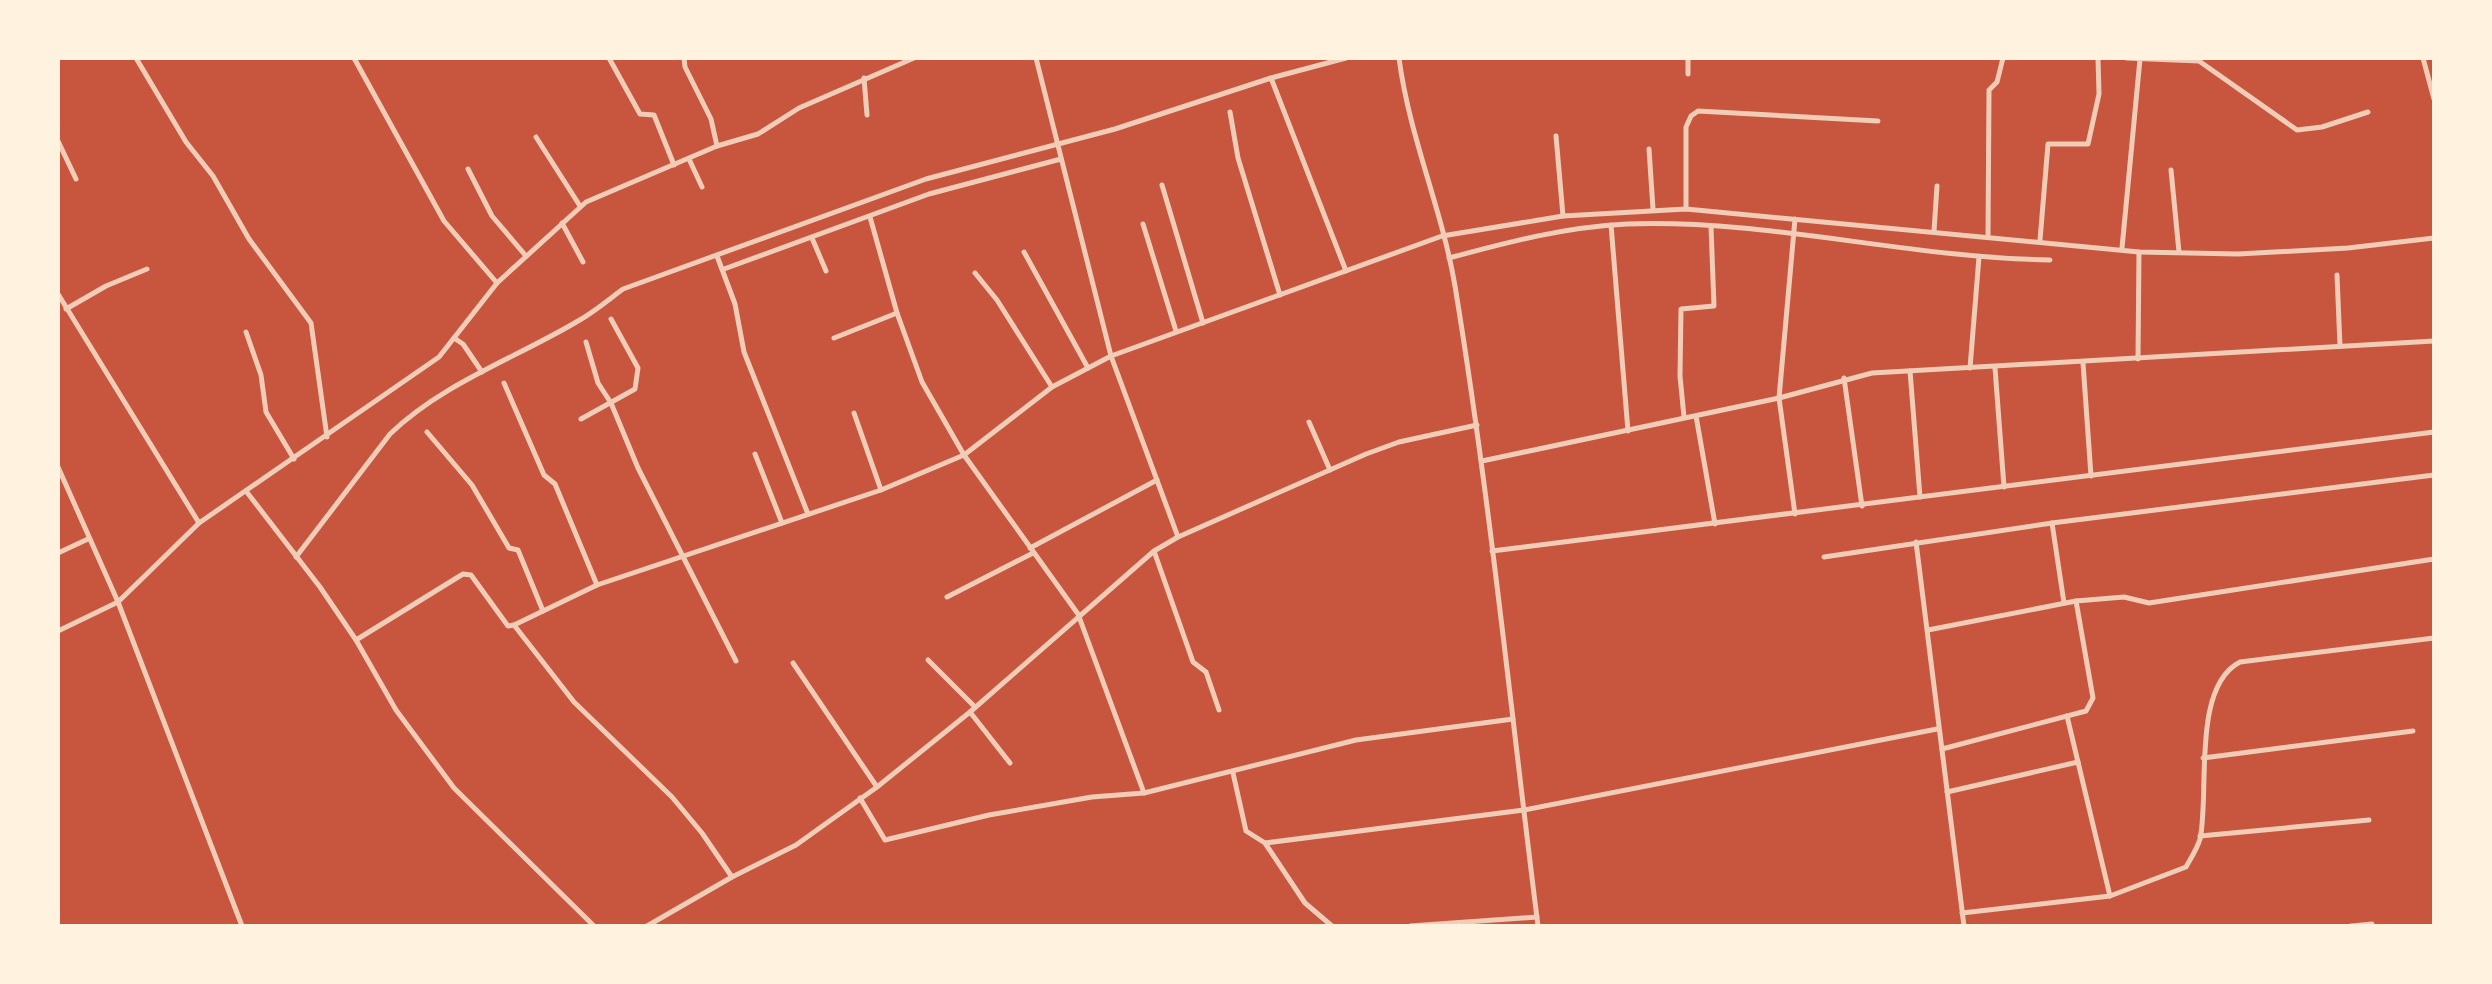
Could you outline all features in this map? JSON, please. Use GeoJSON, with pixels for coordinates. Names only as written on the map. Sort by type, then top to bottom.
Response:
{"type":"FeatureCollection","features":[{"type":"Feature","properties":{"kind":"street"},"geometry":{"type":"LineString","coordinates":[[136,58],[186,142],[213,176],[248,239],[311,323],[327,437]]}},
{"type":"Feature","properties":{"kind":"street"},"geometry":{"type":"LineString","coordinates":[[354,58],[444,221],[497,282]]}},
{"type":"Feature","properties":{"kind":"street"},"geometry":{"type":"LineString","coordinates":[[609,58],[640,114],[653,114],[674,165]]}},
{"type":"Feature","properties":{"kind":"street"},"geometry":{"type":"LineString","coordinates":[[684,58],[711,119],[717,146]]}},
{"type":"Feature","properties":{"kind":"street"},"geometry":{"type":"LineString","coordinates":[[58,631],[118,602],[199,523],[439,357],[497,282],[580,206],[717,146],[758,134],[799,108],[914,58]]}},
{"type":"Feature","properties":{"kind":"street"},"geometry":{"type":"LineString","coordinates":[[1036,58],[1117,378],[1178,537]]}},
{"type":"Feature","properties":{"kind":"street"},"geometry":{"type":"LineString","coordinates":[[296,557],[404,420],[482,372],[580,320],[623,289],[926,178],[1114,129],[1346,58]]}},
{"type":"Feature","properties":{"kind":"street"},"geometry":{"type":"LineString","coordinates":[[1399,58],[1410,118],[1449,258],[1477,425],[1538,926]]}},
{"type":"Feature","properties":{"kind":"street"},"geometry":{"type":"LineString","coordinates":[[1688,58],[1688,74]]}},
{"type":"Feature","properties":{"kind":"street"},"geometry":{"type":"LineString","coordinates":[[1988,236],[1989,90],[1997,82],[2003,58]]}},
{"type":"Feature","properties":{"kind":"street"},"geometry":{"type":"LineString","coordinates":[[2040,240],[2048,144],[2088,144],[2099,94],[2098,58]]}},
{"type":"Feature","properties":{"kind":"street"},"geometry":{"type":"LineString","coordinates":[[2126,58],[2199,60],[2297,130],[2322,127],[2368,112]]}},
{"type":"Feature","properties":{"kind":"street"},"geometry":{"type":"LineString","coordinates":[[2122,248],[2140,58]]}},
{"type":"Feature","properties":{"kind":"street"},"geometry":{"type":"LineString","coordinates":[[2423,58],[2434,99]]}},
{"type":"Feature","properties":{"kind":"street"},"geometry":{"type":"LineString","coordinates":[[864,78],[866,115]]}},
{"type":"Feature","properties":{"kind":"street"},"geometry":{"type":"LineString","coordinates":[[1271,78],[1346,271]]}},
{"type":"Feature","properties":{"kind":"street"},"geometry":{"type":"LineString","coordinates":[[1686,208],[1686,127],[1698,111],[1878,120]]}},
{"type":"Feature","properties":{"kind":"street"},"geometry":{"type":"LineString","coordinates":[[1230,112],[1238,158],[1280,295]]}},
{"type":"Feature","properties":{"kind":"street"},"geometry":{"type":"LineString","coordinates":[[1556,136],[1564,216]]}},
{"type":"Feature","properties":{"kind":"street"},"geometry":{"type":"LineString","coordinates":[[536,137],[580,206]]}},
{"type":"Feature","properties":{"kind":"street"},"geometry":{"type":"LineString","coordinates":[[58,141],[76,179]]}},
{"type":"Feature","properties":{"kind":"street"},"geometry":{"type":"LineString","coordinates":[[1649,150],[1653,209]]}},
{"type":"Feature","properties":{"kind":"street"},"geometry":{"type":"LineString","coordinates":[[688,158],[702,186]]}},
{"type":"Feature","properties":{"kind":"street"},"geometry":{"type":"LineString","coordinates":[[724,270],[962,184],[1061,158]]}},
{"type":"Feature","properties":{"kind":"street"},"geometry":{"type":"LineString","coordinates":[[468,169],[492,216],[526,256]]}},
{"type":"Feature","properties":{"kind":"street"},"geometry":{"type":"LineString","coordinates":[[2171,170],[2179,253]]}},
{"type":"Feature","properties":{"kind":"street"},"geometry":{"type":"LineString","coordinates":[[1162,185],[1203,323]]}},
{"type":"Feature","properties":{"kind":"street"},"geometry":{"type":"LineString","coordinates":[[1934,231],[1937,186]]}},
{"type":"Feature","properties":{"kind":"street"},"geometry":{"type":"LineString","coordinates":[[356,640],[468,573],[508,626],[514,625],[598,585],[882,490],[964,455],[1052,387],[1111,356],[1442,236],[1564,216],[1686,208],[2139,252],[2311,250],[2434,238]]}},
{"type":"Feature","properties":{"kind":"street"},"geometry":{"type":"LineString","coordinates":[[1676,209],[1676,224]]}},
{"type":"Feature","properties":{"kind":"street"},"geometry":{"type":"LineString","coordinates":[[870,216],[897,313],[922,382],[964,455],[1078,614],[1144,793]]}},
{"type":"Feature","properties":{"kind":"street"},"geometry":{"type":"LineString","coordinates":[[1795,218],[1779,398],[1795,514]]}},
{"type":"Feature","properties":{"kind":"street"},"geometry":{"type":"LineString","coordinates":[[562,223],[583,262]]}},
{"type":"Feature","properties":{"kind":"street"},"geometry":{"type":"LineString","coordinates":[[1144,224],[1176,332]]}},
{"type":"Feature","properties":{"kind":"street"},"geometry":{"type":"LineString","coordinates":[[1449,258],[1553,230],[1676,224],[1794,234],[1978,258],[2050,260]]}},
{"type":"Feature","properties":{"kind":"street"},"geometry":{"type":"LineString","coordinates":[[1610,225],[1628,430]]}},
{"type":"Feature","properties":{"kind":"street"},"geometry":{"type":"LineString","coordinates":[[1684,419],[1681,309],[1714,306],[1711,227]]}},
{"type":"Feature","properties":{"kind":"street"},"geometry":{"type":"LineString","coordinates":[[812,238],[826,271]]}},
{"type":"Feature","properties":{"kind":"street"},"geometry":{"type":"LineString","coordinates":[[1024,252],[1088,368]]}},
{"type":"Feature","properties":{"kind":"street"},"geometry":{"type":"LineString","coordinates":[[2138,359],[2139,252]]}},
{"type":"Feature","properties":{"kind":"street"},"geometry":{"type":"LineString","coordinates":[[717,256],[736,304],[744,352],[808,514]]}},
{"type":"Feature","properties":{"kind":"street"},"geometry":{"type":"LineString","coordinates":[[1970,368],[1978,258]]}},
{"type":"Feature","properties":{"kind":"street"},"geometry":{"type":"LineString","coordinates":[[66,309],[147,269]]}},
{"type":"Feature","properties":{"kind":"street"},"geometry":{"type":"LineString","coordinates":[[975,274],[997,300],[1052,387]]}},
{"type":"Feature","properties":{"kind":"street"},"geometry":{"type":"LineString","coordinates":[[2337,274],[2340,346]]}},
{"type":"Feature","properties":{"kind":"street"},"geometry":{"type":"LineString","coordinates":[[58,294],[199,523]]}},
{"type":"Feature","properties":{"kind":"street"},"geometry":{"type":"LineString","coordinates":[[834,338],[897,313]]}},
{"type":"Feature","properties":{"kind":"street"},"geometry":{"type":"LineString","coordinates":[[580,419],[635,390],[638,368],[611,319]]}},
{"type":"Feature","properties":{"kind":"street"},"geometry":{"type":"LineString","coordinates":[[246,332],[261,375],[266,412],[294,460]]}},
{"type":"Feature","properties":{"kind":"street"},"geometry":{"type":"LineString","coordinates":[[454,338],[482,372]]}},
{"type":"Feature","properties":{"kind":"street"},"geometry":{"type":"LineString","coordinates":[[1482,461],[1779,398],[1844,378],[2434,340]]}},
{"type":"Feature","properties":{"kind":"street"},"geometry":{"type":"LineString","coordinates":[[586,342],[598,382],[736,661]]}},
{"type":"Feature","properties":{"kind":"street"},"geometry":{"type":"LineString","coordinates":[[2083,362],[2091,476]]}},
{"type":"Feature","properties":{"kind":"street"},"geometry":{"type":"LineString","coordinates":[[1995,368],[2004,488]]}},
{"type":"Feature","properties":{"kind":"street"},"geometry":{"type":"LineString","coordinates":[[1910,371],[1920,498]]}},
{"type":"Feature","properties":{"kind":"street"},"geometry":{"type":"LineString","coordinates":[[1844,378],[1862,506]]}},
{"type":"Feature","properties":{"kind":"street"},"geometry":{"type":"LineString","coordinates":[[504,383],[544,475],[556,484],[598,585]]}},
{"type":"Feature","properties":{"kind":"street"},"geometry":{"type":"LineString","coordinates":[[854,412],[882,490]]}},
{"type":"Feature","properties":{"kind":"street"},"geometry":{"type":"LineString","coordinates":[[1696,416],[1714,524]]}},
{"type":"Feature","properties":{"kind":"street"},"geometry":{"type":"LineString","coordinates":[[1310,422],[1330,470]]}},
{"type":"Feature","properties":{"kind":"street"},"geometry":{"type":"LineString","coordinates":[[647,926],[796,844],[877,787],[1154,551],[1178,537],[1399,442],[1477,425]]}},
{"type":"Feature","properties":{"kind":"street"},"geometry":{"type":"LineString","coordinates":[[427,432],[472,485],[509,548],[518,550],[544,611]]}},
{"type":"Feature","properties":{"kind":"street"},"geometry":{"type":"LineString","coordinates":[[1492,551],[2434,432]]}},
{"type":"Feature","properties":{"kind":"street"},"geometry":{"type":"LineString","coordinates":[[755,454],[782,523]]}},
{"type":"Feature","properties":{"kind":"street"},"geometry":{"type":"LineString","coordinates":[[58,467],[118,602],[242,926]]}},
{"type":"Feature","properties":{"kind":"street"},"geometry":{"type":"LineString","coordinates":[[1824,558],[2052,523],[2434,475]]}},
{"type":"Feature","properties":{"kind":"street"},"geometry":{"type":"LineString","coordinates":[[947,597],[1156,480]]}},
{"type":"Feature","properties":{"kind":"street"},"geometry":{"type":"LineString","coordinates":[[246,491],[320,586],[396,710],[454,788],[594,926]]}},
{"type":"Feature","properties":{"kind":"street"},"geometry":{"type":"LineString","coordinates":[[2052,523],[2064,603]]}},
{"type":"Feature","properties":{"kind":"street"},"geometry":{"type":"LineString","coordinates":[[58,553],[88,539]]}},
{"type":"Feature","properties":{"kind":"street"},"geometry":{"type":"LineString","coordinates":[[1916,542],[1964,926]]}},
{"type":"Feature","properties":{"kind":"street"},"geometry":{"type":"LineString","coordinates":[[1154,551],[1193,662],[1206,672],[1219,710]]}},
{"type":"Feature","properties":{"kind":"street"},"geometry":{"type":"LineString","coordinates":[[1928,630],[2076,601],[2124,597],[2148,603],[2434,559]]}},
{"type":"Feature","properties":{"kind":"street"},"geometry":{"type":"LineString","coordinates":[[1942,749],[2086,710],[2093,698],[2076,601]]}},
{"type":"Feature","properties":{"kind":"street"},"geometry":{"type":"LineString","coordinates":[[514,625],[574,702],[672,797],[732,877]]}},
{"type":"Feature","properties":{"kind":"street"},"geometry":{"type":"LineString","coordinates":[[1962,913],[2110,896],[2186,866],[2200,836],[2202,758],[2221,679],[2230,667],[2240,662],[2434,638]]}},
{"type":"Feature","properties":{"kind":"street"},"geometry":{"type":"LineString","coordinates":[[928,660],[972,709],[1010,763]]}},
{"type":"Feature","properties":{"kind":"street"},"geometry":{"type":"LineString","coordinates":[[793,663],[877,787]]}},
{"type":"Feature","properties":{"kind":"street"},"geometry":{"type":"LineString","coordinates":[[2068,716],[2110,896]]}},
{"type":"Feature","properties":{"kind":"street"},"geometry":{"type":"LineString","coordinates":[[860,798],[885,840],[989,815],[1144,793],[1356,740],[1513,719]]}},
{"type":"Feature","properties":{"kind":"street"},"geometry":{"type":"LineString","coordinates":[[1265,843],[1524,810],[1937,729]]}},
{"type":"Feature","properties":{"kind":"street"},"geometry":{"type":"LineString","coordinates":[[2202,758],[2413,731]]}},
{"type":"Feature","properties":{"kind":"street"},"geometry":{"type":"LineString","coordinates":[[1948,792],[2078,762]]}},
{"type":"Feature","properties":{"kind":"street"},"geometry":{"type":"LineString","coordinates":[[1233,772],[1246,831],[1265,843],[1305,903],[1332,926]]}},
{"type":"Feature","properties":{"kind":"street"},"geometry":{"type":"LineString","coordinates":[[2200,836],[2369,820]]}},
{"type":"Feature","properties":{"kind":"street"},"geometry":{"type":"LineString","coordinates":[[1410,926],[1537,917]]}},
{"type":"Feature","properties":{"kind":"street"},"geometry":{"type":"LineString","coordinates":[[2351,926],[2372,924]]}}]}
